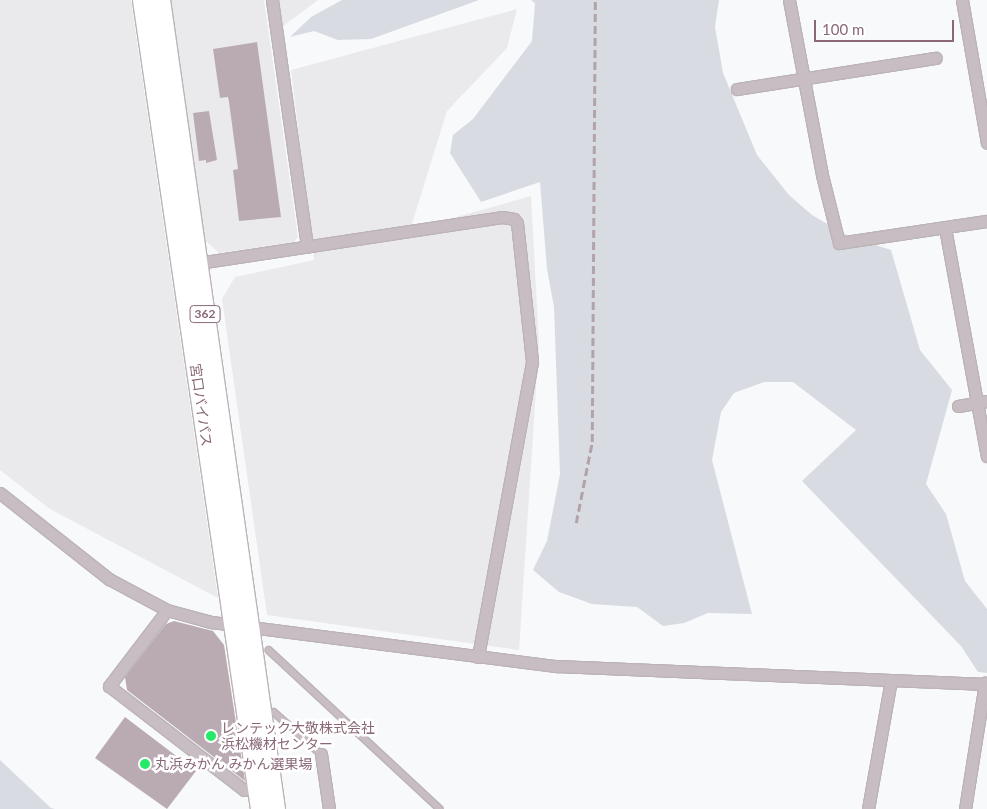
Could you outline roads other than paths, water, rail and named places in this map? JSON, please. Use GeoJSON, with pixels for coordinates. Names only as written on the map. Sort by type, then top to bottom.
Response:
{"type":"FeatureCollection","features":[{"type":"Feature","properties":{"kind":"highway","name":"宮口バイパス"},"geometry":{"type":"LineString","coordinates":[[142,0],[242,627],[275,809]]}},
{"type":"Feature","properties":{"kind":"highway","name":"宮口バイパス"},"geometry":{"type":"LineString","coordinates":[[160,0],[198,263],[242,627],[261,809]]}},
{"type":"Feature","properties":{"kind":"street"},"geometry":{"type":"LineString","coordinates":[[272,0],[307,247]]}},
{"type":"Feature","properties":{"kind":"street"},"geometry":{"type":"LineString","coordinates":[[789,0],[832,222],[839,242],[987,221]]}},
{"type":"Feature","properties":{"kind":"street"},"geometry":{"type":"LineString","coordinates":[[962,0],[977,76],[987,143]]}},
{"type":"Feature","properties":{"kind":"street"},"geometry":{"type":"LineString","coordinates":[[737,90],[936,58]]}},
{"type":"Feature","properties":{"kind":"street"},"geometry":{"type":"LineString","coordinates":[[977,76],[987,82]]}},
{"type":"Feature","properties":{"kind":"street"},"geometry":{"type":"LineString","coordinates":[[198,263],[502,217],[514,219],[517,223],[532,362],[478,657]]}},
{"type":"Feature","properties":{"kind":"street"},"geometry":{"type":"LineString","coordinates":[[945,228],[982,402],[987,456]]}},
{"type":"Feature","properties":{"kind":"street"},"geometry":{"type":"LineString","coordinates":[[958,406],[982,402]]}},
{"type":"Feature","properties":{"kind":"street"},"geometry":{"type":"LineString","coordinates":[[0,493],[109,579],[166,610],[242,627],[556,666],[986,684],[965,809]]}},
{"type":"Feature","properties":{"kind":"street"},"geometry":{"type":"LineString","coordinates":[[166,610],[109,686],[244,790],[258,789]]}},
{"type":"Feature","properties":{"kind":"street"},"geometry":{"type":"LineString","coordinates":[[868,809],[891,680]]}},
{"type":"Feature","properties":{"kind":"street"},"geometry":{"type":"LineString","coordinates":[[321,754],[329,809]]}},
{"type":"Feature","properties":{"kind":"lane"},"geometry":{"type":"LineString","coordinates":[[269,650],[440,809]]}},
{"type":"Feature","properties":{"kind":"lane"},"geometry":{"type":"LineString","coordinates":[[274,712],[321,754]]}},
{"type":"Feature","properties":{"kind":"railway"},"geometry":{"type":"LineString","coordinates":[[576,523],[592,442],[595,0]]}},
{"type":"Feature","properties":{"kind":"place","name":"レンテック大敬株式会社 浜松機材センター"},"geometry":{"type":"Point","coordinates":[211,736]}},
{"type":"Feature","properties":{"kind":"place","name":"丸浜みかん みかん選果場"},"geometry":{"type":"Point","coordinates":[145,764]}}]}
